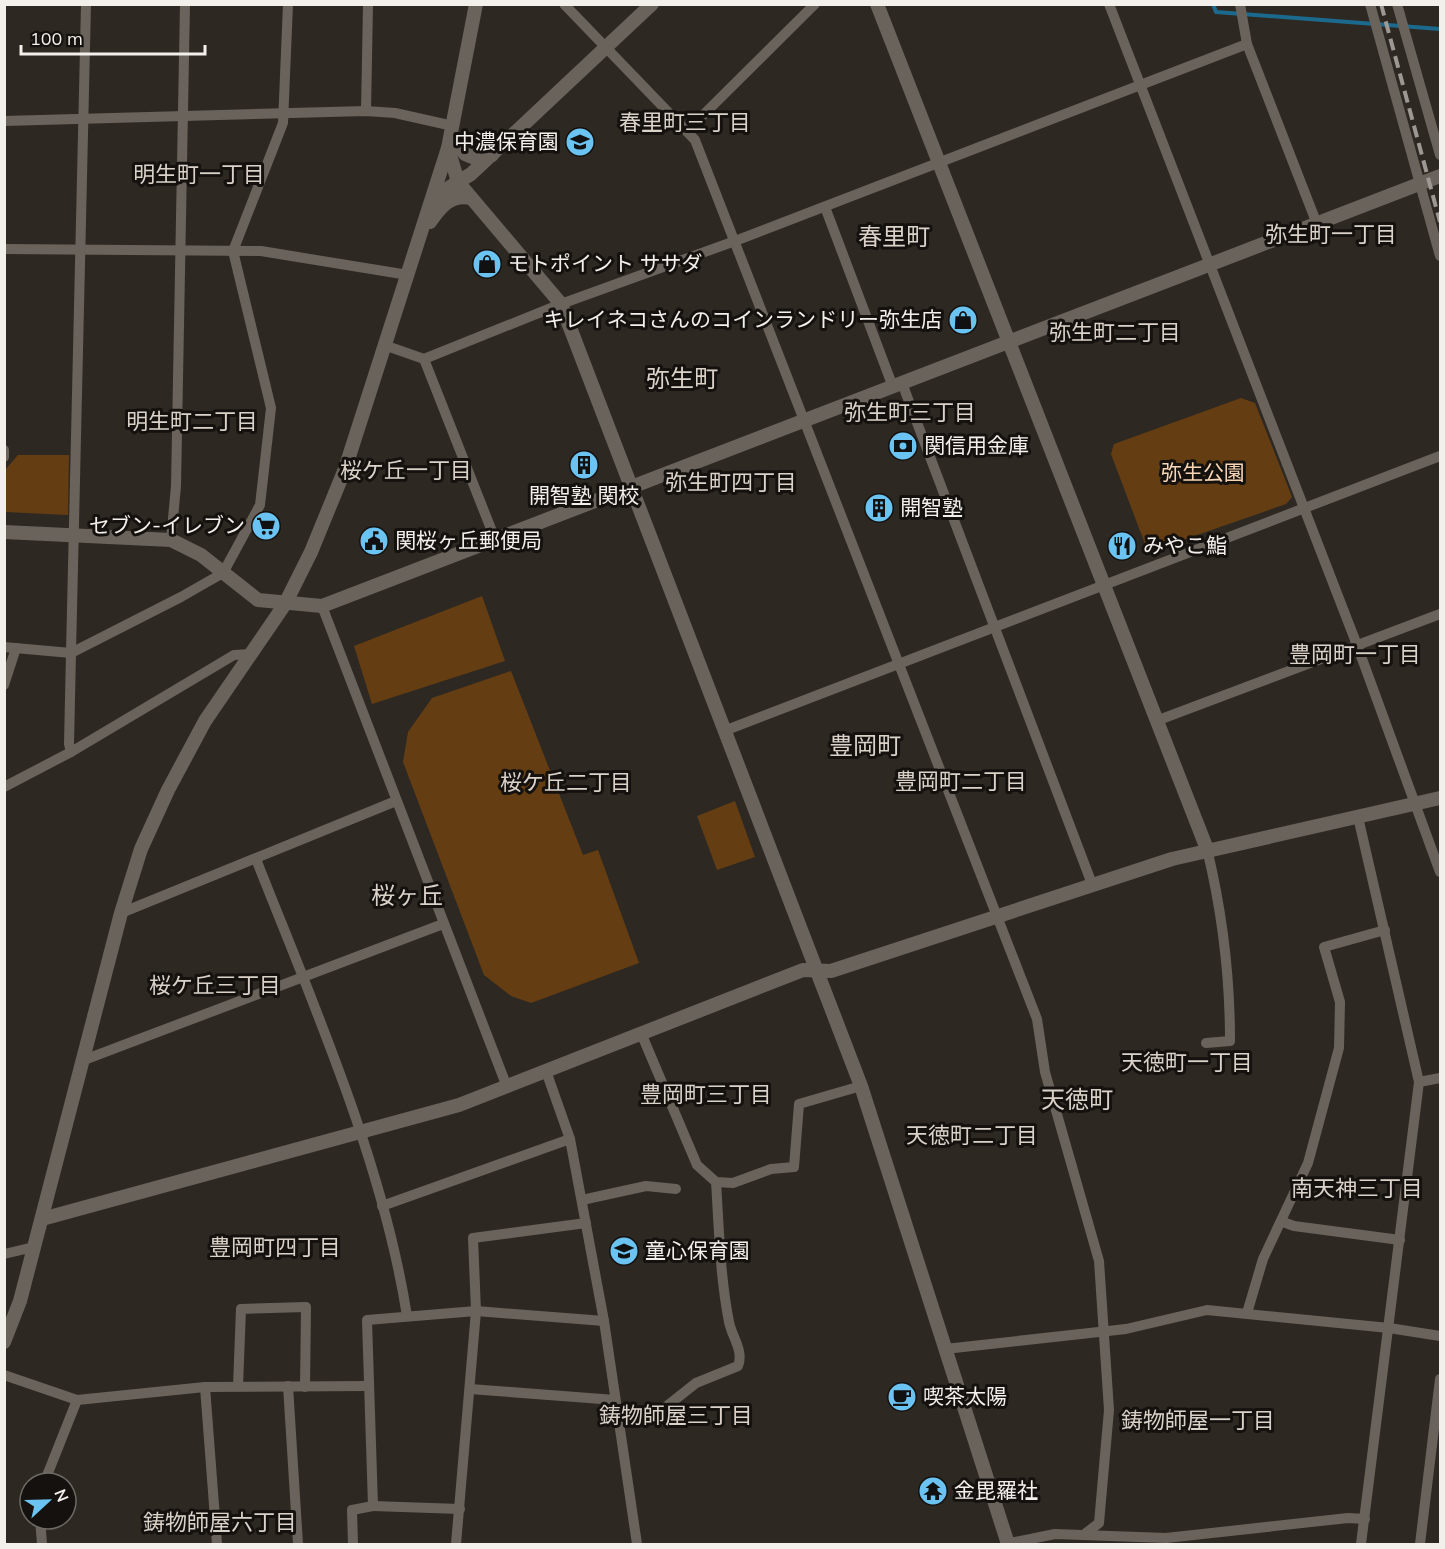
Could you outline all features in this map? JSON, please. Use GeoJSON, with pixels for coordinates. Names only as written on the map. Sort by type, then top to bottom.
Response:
{"type":"FeatureCollection","features":[{"type":"Feature","properties":{"kind":"street"},"geometry":{"type":"LineString","coordinates":[[71,752],[69,744],[70,653],[86,4]]}},
{"type":"Feature","properties":{"kind":"street"},"geometry":{"type":"LineString","coordinates":[[171,540],[174,528],[176,486],[185,4]]}},
{"type":"Feature","properties":{"kind":"street"},"geometry":{"type":"LineString","coordinates":[[4,685],[10,647],[70,653],[223,573],[260,505],[271,408],[233,251],[283,123],[288,4]]}},
{"type":"Feature","properties":{"kind":"street"},"geometry":{"type":"LineString","coordinates":[[366,111],[368,4]]}},
{"type":"Feature","properties":{"kind":"street"},"geometry":{"type":"LineString","coordinates":[[4,1342],[20,1301],[122,913],[141,849],[168,790],[205,721],[285,604],[311,552],[345,469],[434,197],[450,137],[476,4]]}},
{"type":"Feature","properties":{"kind":"street"},"geometry":{"type":"LineString","coordinates":[[564,4],[695,140],[1037,1019],[1045,1072],[1099,1261],[1109,1410],[1099,1523],[1086,1533]]}},
{"type":"Feature","properties":{"kind":"street"},"geometry":{"type":"LineString","coordinates":[[434,197],[471,174],[652,4]]}},
{"type":"Feature","properties":{"kind":"street"},"geometry":{"type":"LineString","coordinates":[[687,131],[815,4]]}},
{"type":"Feature","properties":{"kind":"street"},"geometry":{"type":"LineString","coordinates":[[877,4],[1007,342],[1207,849],[1214,878],[1230,995],[1230,1041],[1206,1043]]}},
{"type":"Feature","properties":{"kind":"street"},"geometry":{"type":"LineString","coordinates":[[1109,4],[1357,645],[1440,872]]}},
{"type":"Feature","properties":{"kind":"street"},"geometry":{"type":"LineString","coordinates":[[1240,4],[1247,44],[1317,224]]}},
{"type":"Feature","properties":{"kind":"street"},"geometry":{"type":"LineString","coordinates":[[1370,4],[1440,256]]}},
{"type":"Feature","properties":{"kind":"street"},"geometry":{"type":"LineString","coordinates":[[1397,4],[1440,155]]}},
{"type":"Feature","properties":{"kind":"street"},"geometry":{"type":"LineString","coordinates":[[384,345],[424,359],[561,304],[825,207],[1247,44]]}},
{"type":"Feature","properties":{"kind":"street"},"geometry":{"type":"LineString","coordinates":[[4,121],[182,114],[366,111],[395,113],[450,137],[465,154],[477,159],[492,154]]}},
{"type":"Feature","properties":{"kind":"street"},"geometry":{"type":"LineString","coordinates":[[450,137],[458,182],[561,304],[629,488],[861,1086],[1007,1544],[1055,1534],[1086,1533],[1166,1538],[1348,1518],[1365,1519]]}},
{"type":"Feature","properties":{"kind":"street"},"geometry":{"type":"LineString","coordinates":[[471,174],[468,181],[471,198]]}},
{"type":"Feature","properties":{"kind":"street"},"geometry":{"type":"LineString","coordinates":[[4,532],[171,540],[201,555],[258,600],[322,606],[1440,176]]}},
{"type":"Feature","properties":{"kind":"street"},"geometry":{"type":"LineString","coordinates":[[422,232],[448,201],[459,196],[471,198]]}},
{"type":"Feature","properties":{"kind":"street"},"geometry":{"type":"LineString","coordinates":[[825,207],[994,627],[1092,884]]}},
{"type":"Feature","properties":{"kind":"street"},"geometry":{"type":"LineString","coordinates":[[4,249],[261,251],[408,275]]}},
{"type":"Feature","properties":{"kind":"street"},"geometry":{"type":"LineString","coordinates":[[424,359],[495,539]]}},
{"type":"Feature","properties":{"kind":"street"},"geometry":{"type":"LineString","coordinates":[[4,450],[4,457]]}},
{"type":"Feature","properties":{"kind":"street"},"geometry":{"type":"LineString","coordinates":[[724,731],[1440,456]]}},
{"type":"Feature","properties":{"kind":"street"},"geometry":{"type":"LineString","coordinates":[[322,606],[507,1087]]}},
{"type":"Feature","properties":{"kind":"street"},"geometry":{"type":"LineString","coordinates":[[1156,722],[1440,614]]}},
{"type":"Feature","properties":{"kind":"street"},"geometry":{"type":"LineString","coordinates":[[4,787],[71,752],[234,655],[250,654]]}},
{"type":"Feature","properties":{"kind":"street"},"geometry":{"type":"LineString","coordinates":[[42,1219],[459,1105],[803,970],[831,970],[1092,884],[1207,849],[1440,798]]}},
{"type":"Feature","properties":{"kind":"street"},"geometry":{"type":"LineString","coordinates":[[122,913],[396,801]]}},
{"type":"Feature","properties":{"kind":"street"},"geometry":{"type":"LineString","coordinates":[[1358,817],[1419,1082],[1361,1545]]}},
{"type":"Feature","properties":{"kind":"street"},"geometry":{"type":"LineString","coordinates":[[256,859],[303,978],[359,1132],[382,1206],[407,1316]]}},
{"type":"Feature","properties":{"kind":"street"},"geometry":{"type":"LineString","coordinates":[[84,1060],[443,924]]}},
{"type":"Feature","properties":{"kind":"street"},"geometry":{"type":"LineString","coordinates":[[1247,1313],[1263,1259],[1283,1222],[1308,1163],[1339,1048],[1340,1002],[1323,947],[1385,930]]}},
{"type":"Feature","properties":{"kind":"street"},"geometry":{"type":"LineString","coordinates":[[641,1033],[697,1165],[716,1182],[733,1183],[771,1169],[794,1167],[799,1104],[861,1086]]}},
{"type":"Feature","properties":{"kind":"street"},"geometry":{"type":"LineString","coordinates":[[546,1071],[570,1138],[582,1200],[604,1321],[637,1545]]}},
{"type":"Feature","properties":{"kind":"street"},"geometry":{"type":"LineString","coordinates":[[1419,1082],[1440,1078]]}},
{"type":"Feature","properties":{"kind":"street"},"geometry":{"type":"LineString","coordinates":[[382,1206],[570,1138]]}},
{"type":"Feature","properties":{"kind":"street"},"geometry":{"type":"LineString","coordinates":[[618,1419],[652,1413],[667,1406],[696,1383],[738,1366],[741,1358],[729,1323],[720,1252],[716,1182]]}},
{"type":"Feature","properties":{"kind":"street"},"geometry":{"type":"LineString","coordinates":[[582,1200],[646,1186],[676,1189]]}},
{"type":"Feature","properties":{"kind":"street"},"geometry":{"type":"LineString","coordinates":[[1283,1222],[1294,1226],[1400,1240]]}},
{"type":"Feature","properties":{"kind":"street"},"geometry":{"type":"LineString","coordinates":[[456,1545],[476,1311],[473,1238],[586,1223]]}},
{"type":"Feature","properties":{"kind":"street"},"geometry":{"type":"LineString","coordinates":[[4,1254],[34,1247]]}},
{"type":"Feature","properties":{"kind":"street"},"geometry":{"type":"LineString","coordinates":[[238,1386],[241,1309],[306,1307],[305,1387]]}},
{"type":"Feature","properties":{"kind":"street"},"geometry":{"type":"LineString","coordinates":[[945,1349],[1126,1329],[1207,1310],[1389,1328],[1440,1336]]}},
{"type":"Feature","properties":{"kind":"street"},"geometry":{"type":"LineString","coordinates":[[373,1506],[367,1386],[367,1320],[476,1311],[604,1321]]}},
{"type":"Feature","properties":{"kind":"street"},"geometry":{"type":"LineString","coordinates":[[4,1375],[77,1400],[205,1387],[367,1386]]}},
{"type":"Feature","properties":{"kind":"street"},"geometry":{"type":"LineString","coordinates":[[1420,1545],[1440,1379]]}},
{"type":"Feature","properties":{"kind":"street"},"geometry":{"type":"LineString","coordinates":[[288,1386],[298,1545]]}},
{"type":"Feature","properties":{"kind":"street"},"geometry":{"type":"LineString","coordinates":[[205,1387],[217,1545]]}},
{"type":"Feature","properties":{"kind":"street"},"geometry":{"type":"LineString","coordinates":[[470,1389],[615,1400]]}},
{"type":"Feature","properties":{"kind":"street"},"geometry":{"type":"LineString","coordinates":[[49,1471],[77,1400]]}},
{"type":"Feature","properties":{"kind":"street"},"geometry":{"type":"LineString","coordinates":[[353,1545],[352,1510],[373,1506],[460,1509]]}},
{"type":"Feature","properties":{"kind":"green space","name":"弥生公園"},"geometry":{"type":"Polygon","coordinates":[[[1241,398],[1255,403],[1292,497],[1286,504],[1154,550],[1145,544],[1111,454],[1114,444],[1241,398]]]}},
{"type":"Feature","properties":{"kind":"green space"},"geometry":{"type":"Polygon","coordinates":[[[18,455],[69,455],[68,515],[5,512],[5,470],[18,455]]]}},
{"type":"Feature","properties":{"kind":"green space"},"geometry":{"type":"Polygon","coordinates":[[[482,596],[505,661],[372,704],[354,646],[482,596]]]}},
{"type":"Feature","properties":{"kind":"green space"},"geometry":{"type":"Polygon","coordinates":[[[511,671],[583,855],[598,850],[639,963],[531,1003],[511,996],[484,975],[403,762],[408,732],[432,698],[511,671]]]}},
{"type":"Feature","properties":{"kind":"green space"},"geometry":{"type":"Polygon","coordinates":[[[735,801],[755,857],[717,870],[697,816],[735,801]]]}},
{"type":"Feature","properties":{"kind":"waterway"},"geometry":{"type":"LineString","coordinates":[[1213,4],[1216,12],[1440,29]]}},
{"type":"Feature","properties":{"kind":"railway"},"geometry":{"type":"LineString","coordinates":[[1381,4],[1440,222]]}},
{"type":"Feature","properties":{"kind":"place","name":"中濃保育園"},"geometry":{"type":"Point","coordinates":[580,142]}},
{"type":"Feature","properties":{"kind":"place","name":"モトポイント ササダ"},"geometry":{"type":"Point","coordinates":[487,264]}},
{"type":"Feature","properties":{"kind":"place","name":"キレイネコさんのコインランドリー弥生店"},"geometry":{"type":"Point","coordinates":[963,320]}},
{"type":"Feature","properties":{"kind":"place","name":"関信用金庫"},"geometry":{"type":"Point","coordinates":[903,446]}},
{"type":"Feature","properties":{"kind":"place","name":"開智塾 関校"},"geometry":{"type":"Point","coordinates":[584,465]}},
{"type":"Feature","properties":{"kind":"place","name":"開智塾"},"geometry":{"type":"Point","coordinates":[879,508]}},
{"type":"Feature","properties":{"kind":"place","name":"セブン-イレブン"},"geometry":{"type":"Point","coordinates":[266,526]}},
{"type":"Feature","properties":{"kind":"place","name":"関桜ヶ丘郵便局"},"geometry":{"type":"Point","coordinates":[374,541]}},
{"type":"Feature","properties":{"kind":"place","name":"みやこ鮨"},"geometry":{"type":"Point","coordinates":[1122,546]}},
{"type":"Feature","properties":{"kind":"place","name":"童心保育園"},"geometry":{"type":"Point","coordinates":[624,1251]}},
{"type":"Feature","properties":{"kind":"place","name":"喫茶太陽"},"geometry":{"type":"Point","coordinates":[902,1397]}},
{"type":"Feature","properties":{"kind":"place","name":"金毘羅社"},"geometry":{"type":"Point","coordinates":[933,1491]}},
{"type":"Feature","properties":{"kind":"district","name":"春里町三丁目"},"geometry":{"type":"Point","coordinates":[685,122]}},
{"type":"Feature","properties":{"kind":"district","name":"明生町一丁目"},"geometry":{"type":"Point","coordinates":[199,174]}},
{"type":"Feature","properties":{"kind":"district","name":"弥生町一丁目"},"geometry":{"type":"Point","coordinates":[1331,234]}},
{"type":"Feature","properties":{"kind":"district","name":"春里町"},"geometry":{"type":"Point","coordinates":[894,237]}},
{"type":"Feature","properties":{"kind":"district","name":"弥生町二丁目"},"geometry":{"type":"Point","coordinates":[1115,332]}},
{"type":"Feature","properties":{"kind":"district","name":"弥生町"},"geometry":{"type":"Point","coordinates":[682,379]}},
{"type":"Feature","properties":{"kind":"district","name":"弥生町三丁目"},"geometry":{"type":"Point","coordinates":[910,412]}},
{"type":"Feature","properties":{"kind":"district","name":"明生町二丁目"},"geometry":{"type":"Point","coordinates":[192,421]}},
{"type":"Feature","properties":{"kind":"district","name":"桜ケ丘一丁目"},"geometry":{"type":"Point","coordinates":[406,470]}},
{"type":"Feature","properties":{"kind":"district","name":"弥生町四丁目"},"geometry":{"type":"Point","coordinates":[731,482]}},
{"type":"Feature","properties":{"kind":"district","name":"豊岡町一丁目"},"geometry":{"type":"Point","coordinates":[1355,654]}},
{"type":"Feature","properties":{"kind":"district","name":"豊岡町"},"geometry":{"type":"Point","coordinates":[865,746]}},
{"type":"Feature","properties":{"kind":"district","name":"豊岡町二丁目"},"geometry":{"type":"Point","coordinates":[961,781]}},
{"type":"Feature","properties":{"kind":"district","name":"桜ケ丘二丁目"},"geometry":{"type":"Point","coordinates":[566,782]}},
{"type":"Feature","properties":{"kind":"district","name":"桜ヶ丘"},"geometry":{"type":"Point","coordinates":[407,896]}},
{"type":"Feature","properties":{"kind":"district","name":"桜ケ丘三丁目"},"geometry":{"type":"Point","coordinates":[215,985]}},
{"type":"Feature","properties":{"kind":"district","name":"天徳町一丁目"},"geometry":{"type":"Point","coordinates":[1187,1062]}},
{"type":"Feature","properties":{"kind":"district","name":"豊岡町三丁目"},"geometry":{"type":"Point","coordinates":[706,1094]}},
{"type":"Feature","properties":{"kind":"district","name":"天徳町"},"geometry":{"type":"Point","coordinates":[1077,1100]}},
{"type":"Feature","properties":{"kind":"district","name":"天徳町二丁目"},"geometry":{"type":"Point","coordinates":[972,1135]}},
{"type":"Feature","properties":{"kind":"district","name":"南天神三丁目"},"geometry":{"type":"Point","coordinates":[1357,1188]}},
{"type":"Feature","properties":{"kind":"district","name":"豊岡町四丁目"},"geometry":{"type":"Point","coordinates":[275,1247]}},
{"type":"Feature","properties":{"kind":"district","name":"鋳物師屋三丁目"},"geometry":{"type":"Point","coordinates":[676,1415]}},
{"type":"Feature","properties":{"kind":"district","name":"鋳物師屋一丁目"},"geometry":{"type":"Point","coordinates":[1198,1420]}},
{"type":"Feature","properties":{"kind":"district","name":"鋳物師屋六丁目"},"geometry":{"type":"Point","coordinates":[220,1522]}}]}
